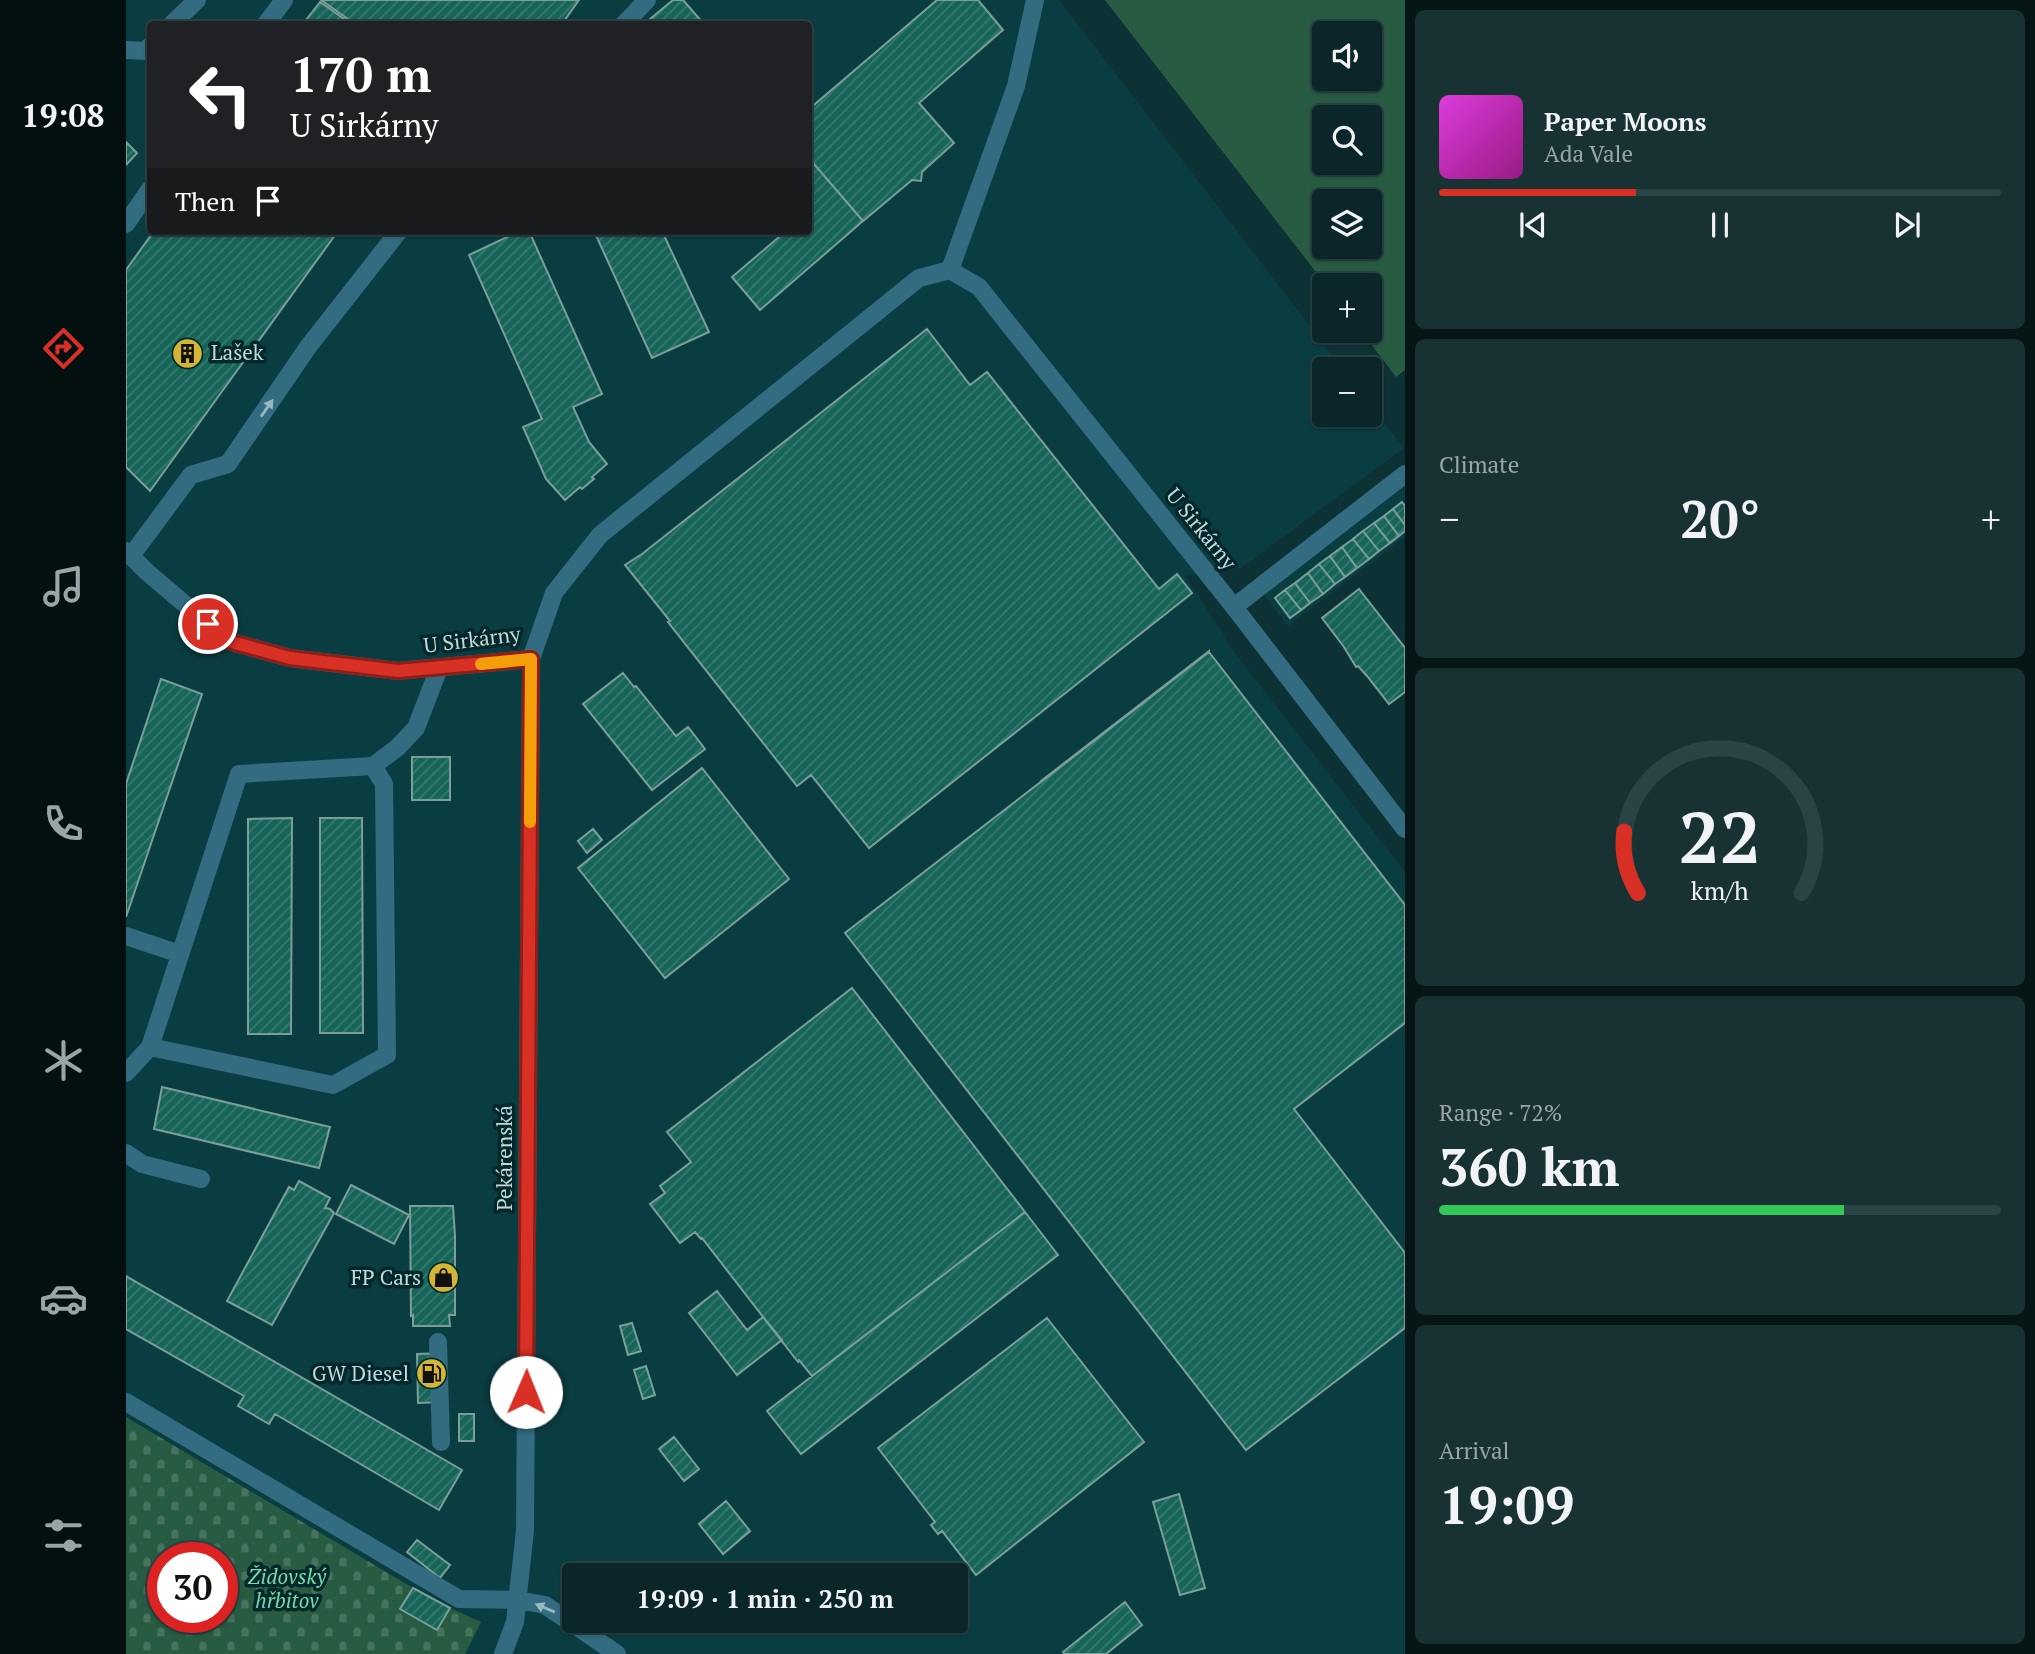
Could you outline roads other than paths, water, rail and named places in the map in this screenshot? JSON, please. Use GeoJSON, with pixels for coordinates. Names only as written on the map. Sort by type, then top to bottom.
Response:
{"type":"FeatureCollection","features":[{"type":"Feature","properties":{"kind":"street"},"geometry":{"type":"LineString","coordinates":[[175,21],[197,0]]}},
{"type":"Feature","properties":{"kind":"street"},"geometry":{"type":"LineString","coordinates":[[268,21],[284,0]]}},
{"type":"Feature","properties":{"kind":"street"},"geometry":{"type":"LineString","coordinates":[[627,21],[647,0]]}},
{"type":"Feature","properties":{"kind":"street"},"geometry":{"type":"LineString","coordinates":[[950,270],[1016,86],[1035,0]]}},
{"type":"Feature","properties":{"kind":"street"},"geometry":{"type":"LineString","coordinates":[[126,50],[147,49]]}},
{"type":"Feature","properties":{"kind":"street"},"geometry":{"type":"LineString","coordinates":[[126,224],[147,193]]}},
{"type":"Feature","properties":{"kind":"street"},"geometry":{"type":"LineString","coordinates":[[129,554],[191,475],[228,464],[308,348],[396,235]]}},
{"type":"Feature","properties":{"kind":"street","name":"U Sirkárny"},"geometry":{"type":"LineString","coordinates":[[129,554],[228,641],[290,658],[398,671],[531,659],[554,593],[600,535],[919,278],[950,270],[979,287],[1234,607],[1405,829]]}},
{"type":"Feature","properties":{"kind":"street"},"geometry":{"type":"LineString","coordinates":[[1234,607],[1405,474]]}},
{"type":"Feature","properties":{"kind":"street","name":"Pekárenská"},"geometry":{"type":"LineString","coordinates":[[503,1654],[515,1622],[525,1530],[531,659]]}},
{"type":"Feature","properties":{"kind":"street"},"geometry":{"type":"LineString","coordinates":[[126,1073],[150,1047],[239,774],[373,766],[416,729],[439,668]]}},
{"type":"Feature","properties":{"kind":"street"},"geometry":{"type":"LineString","coordinates":[[150,1047],[333,1085],[387,1055],[384,784],[373,766]]}},
{"type":"Feature","properties":{"kind":"street"},"geometry":{"type":"LineString","coordinates":[[126,936],[180,954]]}},
{"type":"Feature","properties":{"kind":"street"},"geometry":{"type":"LineString","coordinates":[[126,1153],[142,1164],[201,1179]]}},
{"type":"Feature","properties":{"kind":"street"},"geometry":{"type":"LineString","coordinates":[[438,1342],[441,1442]]}},
{"type":"Feature","properties":{"kind":"street"},"geometry":{"type":"LineString","coordinates":[[126,1402],[459,1599],[517,1600],[545,1605],[617,1654]]}},
{"type":"Feature","properties":{"kind":"place","name":"Lašek"},"geometry":{"type":"Point","coordinates":[188,353]}},
{"type":"Feature","properties":{"kind":"place","name":"FP Cars"},"geometry":{"type":"Point","coordinates":[444,1278]}},
{"type":"Feature","properties":{"kind":"place","name":"GW Diesel"},"geometry":{"type":"Point","coordinates":[432,1374]}},
{"type":"Feature","properties":{"kind":"park label","name":"Židovský hřbitov"},"geometry":{"type":"Point","coordinates":[287,1589]}}]}
